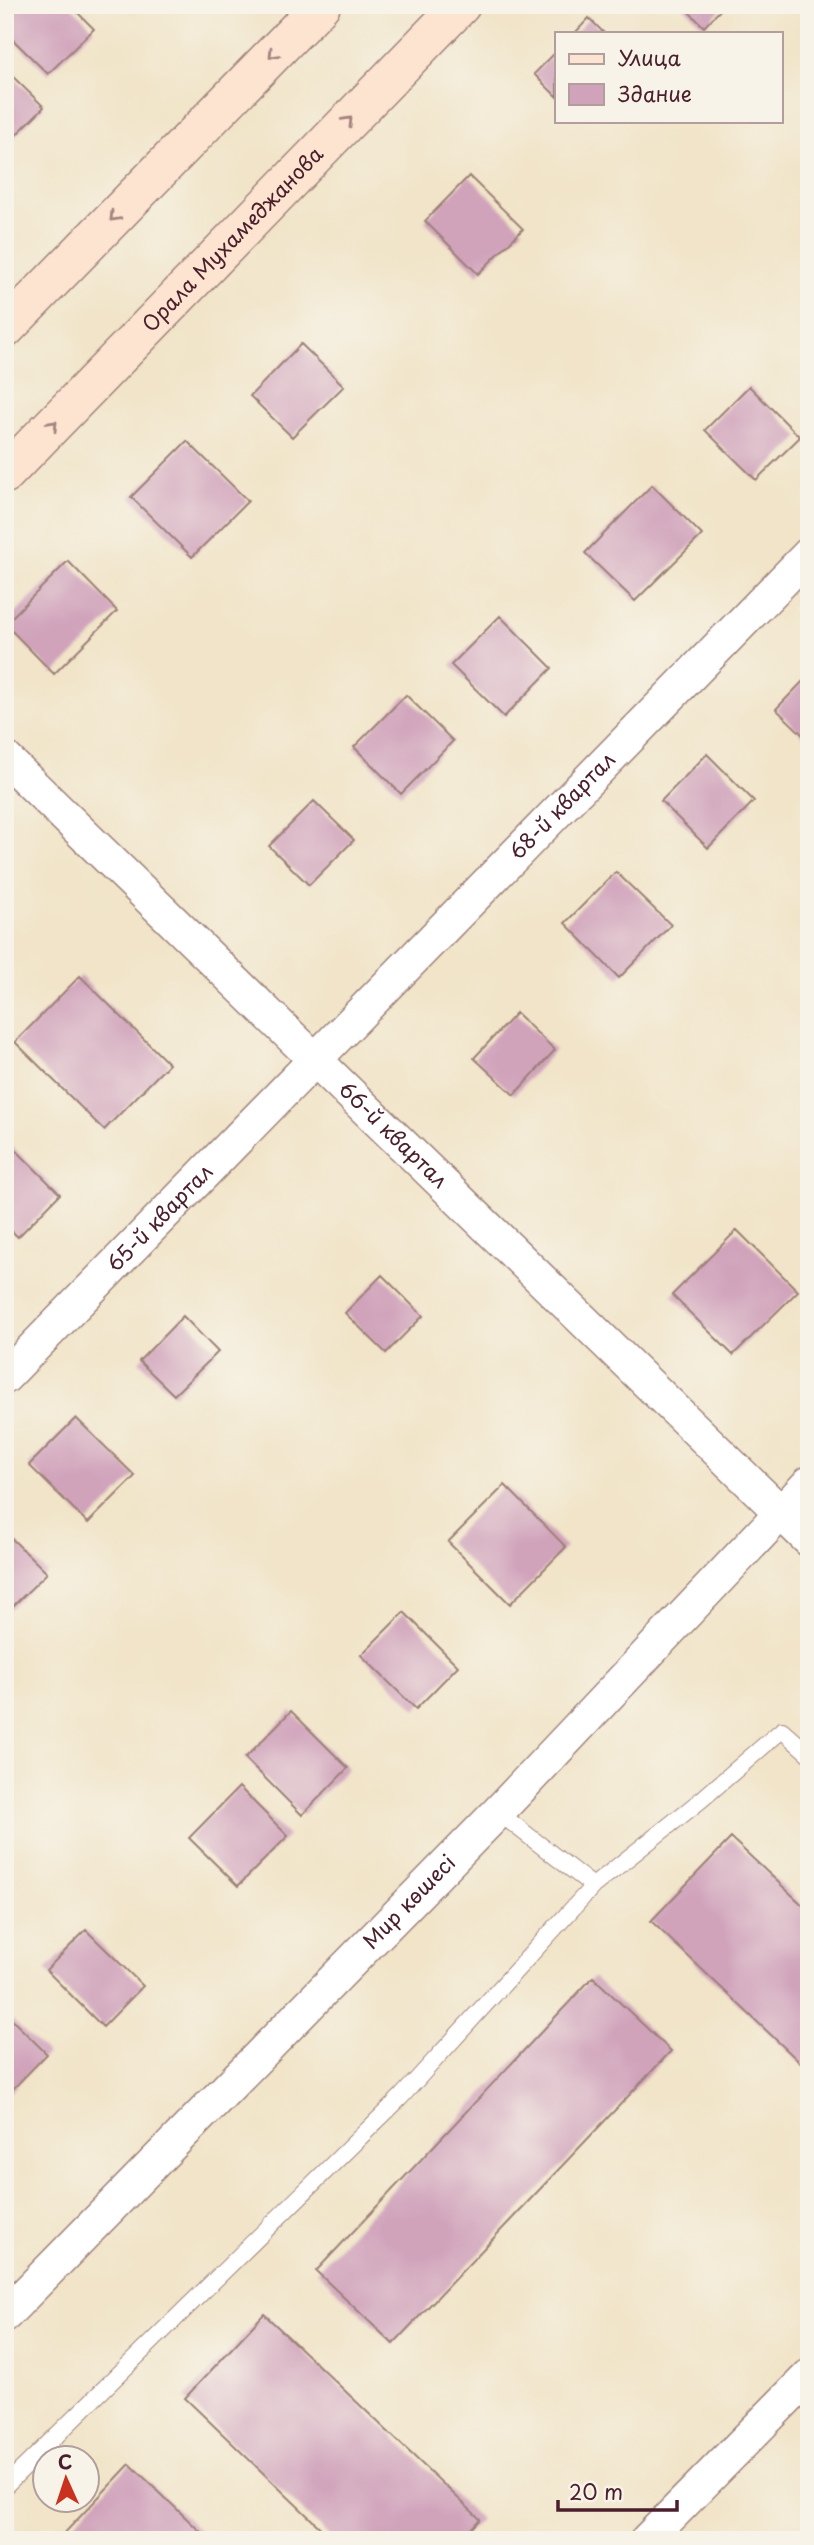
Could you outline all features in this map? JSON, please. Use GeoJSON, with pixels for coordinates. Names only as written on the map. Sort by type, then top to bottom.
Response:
{"type":"FeatureCollection","features":[{"type":"Feature","properties":{"kind":"street"},"geometry":{"type":"LineString","coordinates":[[5,329],[321,5]]}},
{"type":"Feature","properties":{"kind":"street","name":"Орала Мухамеджанова"},"geometry":{"type":"LineString","coordinates":[[5,474],[461,5]]}},
{"type":"Feature","properties":{"kind":"street","name":"68-й квартал"},"geometry":{"type":"LineString","coordinates":[[315,1059],[809,554]]}},
{"type":"Feature","properties":{"kind":"street","name":"66-й квартал"},"geometry":{"type":"LineString","coordinates":[[5,758],[809,1540]]}},
{"type":"Feature","properties":{"kind":"street","name":"65-й квартал"},"geometry":{"type":"LineString","coordinates":[[5,1377],[315,1059]]}},
{"type":"Feature","properties":{"kind":"street","name":"Мир көшесі"},"geometry":{"type":"LineString","coordinates":[[5,2315],[498,1812],[809,1483]]}},
{"type":"Feature","properties":{"kind":"street"},"geometry":{"type":"LineString","coordinates":[[647,2540],[809,2375]]}},
{"type":"Feature","properties":{"kind":"lane"},"geometry":{"type":"LineString","coordinates":[[5,2486],[401,2096],[593,1886],[701,1800],[782,1730],[809,1754]]}},
{"type":"Feature","properties":{"kind":"lane"},"geometry":{"type":"LineString","coordinates":[[498,1812],[593,1886]]}},
{"type":"Feature","properties":{"kind":"building"},"geometry":{"type":"Polygon","coordinates":[[[14,5],[70,5],[94,29],[48,74],[5,32],[5,14],[14,5]]]}},
{"type":"Feature","properties":{"kind":"building"},"geometry":{"type":"Polygon","coordinates":[[[682,5],[725,5],[704,27],[682,5]]]}},
{"type":"Feature","properties":{"kind":"building"},"geometry":{"type":"Polygon","coordinates":[[[589,18],[603,32],[576,32],[589,18]]]}},
{"type":"Feature","properties":{"kind":"building"},"geometry":{"type":"Polygon","coordinates":[[[555,53],[555,95],[534,74],[555,53]]]}},
{"type":"Feature","properties":{"kind":"building"},"geometry":{"type":"Polygon","coordinates":[[[5,69],[44,107],[5,146],[5,69]]]}},
{"type":"Feature","properties":{"kind":"building"},"geometry":{"type":"Polygon","coordinates":[[[469,176],[523,229],[478,274],[425,221],[469,176]]]}},
{"type":"Feature","properties":{"kind":"building"},"geometry":{"type":"Polygon","coordinates":[[[301,344],[344,386],[292,437],[250,396],[301,344]]]}},
{"type":"Feature","properties":{"kind":"building"},"geometry":{"type":"Polygon","coordinates":[[[749,386],[800,437],[756,480],[705,430],[749,386]]]}},
{"type":"Feature","properties":{"kind":"building"},"geometry":{"type":"Polygon","coordinates":[[[187,441],[248,501],[192,557],[131,497],[187,441]]]}},
{"type":"Feature","properties":{"kind":"building"},"geometry":{"type":"Polygon","coordinates":[[[652,485],[702,535],[635,601],[585,553],[652,485]]]}},
{"type":"Feature","properties":{"kind":"building"},"geometry":{"type":"Polygon","coordinates":[[[68,561],[117,611],[54,674],[5,624],[68,561]]]}},
{"type":"Feature","properties":{"kind":"building"},"geometry":{"type":"Polygon","coordinates":[[[500,616],[552,668],[504,717],[451,665],[500,616]]]}},
{"type":"Feature","properties":{"kind":"building"},"geometry":{"type":"Polygon","coordinates":[[[809,675],[809,741],[776,709],[809,675]]]}},
{"type":"Feature","properties":{"kind":"building"},"geometry":{"type":"Polygon","coordinates":[[[406,695],[453,741],[401,794],[354,747],[406,695]]]}},
{"type":"Feature","properties":{"kind":"building"},"geometry":{"type":"Polygon","coordinates":[[[707,754],[754,801],[708,848],[661,801],[707,754]]]}},
{"type":"Feature","properties":{"kind":"building"},"geometry":{"type":"Polygon","coordinates":[[[314,801],[354,840],[309,885],[269,846],[314,801]]]}},
{"type":"Feature","properties":{"kind":"building"},"geometry":{"type":"Polygon","coordinates":[[[616,872],[671,925],[619,978],[565,923],[616,872]]]}},
{"type":"Feature","properties":{"kind":"building"},"geometry":{"type":"Polygon","coordinates":[[[80,976],[169,1064],[104,1130],[15,1042],[80,976]]]}},
{"type":"Feature","properties":{"kind":"building"},"geometry":{"type":"Polygon","coordinates":[[[516,1013],[555,1050],[514,1095],[474,1058],[516,1013]]]}},
{"type":"Feature","properties":{"kind":"building"},"geometry":{"type":"Polygon","coordinates":[[[5,1139],[60,1194],[18,1237],[5,1225],[5,1139]]]}},
{"type":"Feature","properties":{"kind":"building"},"geometry":{"type":"Polygon","coordinates":[[[737,1230],[798,1291],[733,1355],[672,1295],[737,1230]]]}},
{"type":"Feature","properties":{"kind":"building"},"geometry":{"type":"Polygon","coordinates":[[[382,1275],[423,1316],[386,1353],[345,1313],[382,1275]]]}},
{"type":"Feature","properties":{"kind":"building"},"geometry":{"type":"Polygon","coordinates":[[[183,1316],[218,1352],[174,1395],[139,1361],[183,1316]]]}},
{"type":"Feature","properties":{"kind":"building"},"geometry":{"type":"Polygon","coordinates":[[[76,1418],[135,1476],[88,1523],[29,1465],[76,1418]]]}},
{"type":"Feature","properties":{"kind":"building"},"geometry":{"type":"Polygon","coordinates":[[[505,1485],[566,1547],[510,1604],[448,1542],[505,1485]]]}},
{"type":"Feature","properties":{"kind":"building"},"geometry":{"type":"Polygon","coordinates":[[[5,1532],[47,1573],[5,1614],[5,1532]]]}},
{"type":"Feature","properties":{"kind":"building"},"geometry":{"type":"Polygon","coordinates":[[[404,1612],[458,1666],[416,1709],[361,1655],[404,1612]]]}},
{"type":"Feature","properties":{"kind":"building"},"geometry":{"type":"Polygon","coordinates":[[[291,1711],[348,1768],[302,1815],[245,1758],[291,1711]]]}},
{"type":"Feature","properties":{"kind":"building"},"geometry":{"type":"Polygon","coordinates":[[[239,1787],[288,1836],[238,1886],[189,1838],[239,1787]]]}},
{"type":"Feature","properties":{"kind":"building"},"geometry":{"type":"Polygon","coordinates":[[[731,1838],[809,1911],[809,2071],[651,1921],[731,1838]]]}},
{"type":"Feature","properties":{"kind":"building"},"geometry":{"type":"Polygon","coordinates":[[[86,1930],[143,1986],[103,2027],[46,1970],[86,1930]]]}},
{"type":"Feature","properties":{"kind":"building"},"geometry":{"type":"Polygon","coordinates":[[[593,1977],[671,2051],[393,2344],[316,2271],[593,1977]]]}},
{"type":"Feature","properties":{"kind":"building"},"geometry":{"type":"Polygon","coordinates":[[[5,2013],[47,2054],[5,2097],[5,2013]]]}},
{"type":"Feature","properties":{"kind":"building"},"geometry":{"type":"Polygon","coordinates":[[[264,2314],[480,2519],[461,2540],[333,2540],[185,2398],[264,2314]]]}},
{"type":"Feature","properties":{"kind":"building"},"geometry":{"type":"Polygon","coordinates":[[[130,2464],[209,2540],[58,2540],[83,2514],[102,2514],[102,2494],[130,2464]]]}}]}
